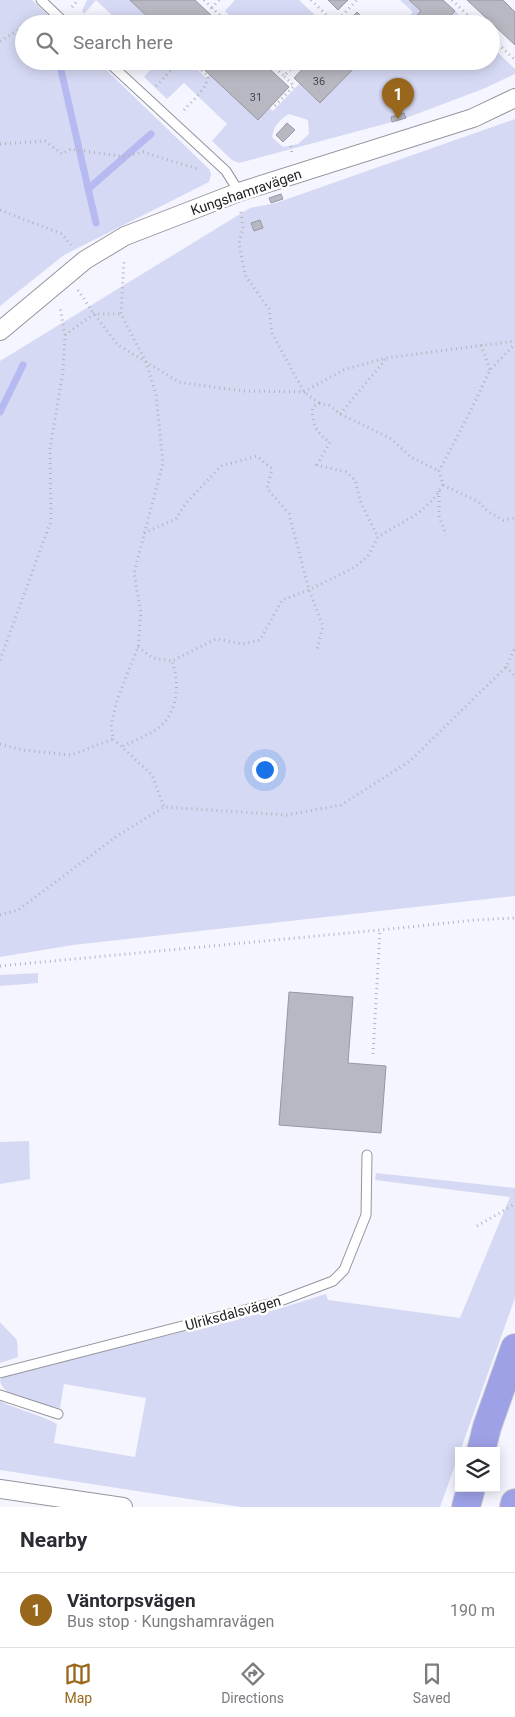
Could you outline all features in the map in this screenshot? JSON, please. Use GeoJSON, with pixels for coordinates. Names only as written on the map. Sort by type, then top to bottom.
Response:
{"type":"FeatureCollection","features":[{"type":"Feature","properties":{"kind":"highway"},"geometry":{"type":"LineString","coordinates":[[482,1447],[487,1427],[515,1348]]}},
{"type":"Feature","properties":{"kind":"highway"},"geometry":{"type":"LineString","coordinates":[[466,1507],[470,1492]]}},
{"type":"Feature","properties":{"kind":"highway"},"geometry":{"type":"LineString","coordinates":[[514,1507],[515,1503]]}},
{"type":"Feature","properties":{"kind":"street","name":"Kungshamravägen"},"geometry":{"type":"LineString","coordinates":[[0,331],[85,260],[125,236],[238,192],[473,118],[515,98]]}},
{"type":"Feature","properties":{"kind":"street"},"geometry":{"type":"LineString","coordinates":[[0,1489],[123,1507]]}},
{"type":"Feature","properties":{"kind":"lane"},"geometry":{"type":"LineString","coordinates":[[41,0],[57,15]]}},
{"type":"Feature","properties":{"kind":"lane"},"geometry":{"type":"LineString","coordinates":[[117,70],[226,171],[238,192]]}},
{"type":"Feature","properties":{"kind":"lane","name":"Ulriksdalsvägen"},"geometry":{"type":"LineString","coordinates":[[0,1373],[280,1301],[333,1281],[344,1270],[366,1215],[367,1155]]}},
{"type":"Feature","properties":{"kind":"lane"},"geometry":{"type":"LineString","coordinates":[[0,1395],[58,1414]]}},
{"type":"Feature","properties":{"kind":"path"},"geometry":{"type":"LineString","coordinates":[[204,0],[219,15]]}},
{"type":"Feature","properties":{"kind":"path"},"geometry":{"type":"LineString","coordinates":[[212,8],[219,0]]}},
{"type":"Feature","properties":{"kind":"path"},"geometry":{"type":"LineString","coordinates":[[310,0],[326,15]]}},
{"type":"Feature","properties":{"kind":"path"},"geometry":{"type":"LineString","coordinates":[[343,15],[357,0]]}},
{"type":"Feature","properties":{"kind":"path"},"geometry":{"type":"LineString","coordinates":[[452,0],[468,15]]}},
{"type":"Feature","properties":{"kind":"path"},"geometry":{"type":"LineString","coordinates":[[0,41],[15,32]]}},
{"type":"Feature","properties":{"kind":"path"},"geometry":{"type":"LineString","coordinates":[[500,46],[515,60]]}},
{"type":"Feature","properties":{"kind":"path"},"geometry":{"type":"LineString","coordinates":[[155,88],[172,70]]}},
{"type":"Feature","properties":{"kind":"path"},"geometry":{"type":"LineString","coordinates":[[182,113],[198,96],[208,81],[208,76],[202,70]]}},
{"type":"Feature","properties":{"kind":"path"},"geometry":{"type":"LineString","coordinates":[[275,106],[294,86],[278,70]]}},
{"type":"Feature","properties":{"kind":"path"},"geometry":{"type":"LineString","coordinates":[[284,76],[290,70]]}},
{"type":"Feature","properties":{"kind":"path"},"geometry":{"type":"LineString","coordinates":[[0,144],[44,141],[62,154],[71,149],[125,157],[143,152],[202,170]]}},
{"type":"Feature","properties":{"kind":"path"},"geometry":{"type":"LineString","coordinates":[[291,146],[292,155]]}},
{"type":"Feature","properties":{"kind":"path"},"geometry":{"type":"LineString","coordinates":[[238,192],[243,228],[239,243],[245,275],[269,309],[272,333],[304,392],[319,402],[329,405],[340,414],[390,438],[411,457],[439,471]]}},
{"type":"Feature","properties":{"kind":"path"},"geometry":{"type":"LineString","coordinates":[[0,210],[62,234],[85,260]]}},
{"type":"Feature","properties":{"kind":"path"},"geometry":{"type":"LineString","coordinates":[[125,236],[121,314],[146,362],[156,394],[163,463],[134,573],[141,613],[138,647],[117,700],[111,725],[113,739],[123,746],[152,775],[164,807]]}},
{"type":"Feature","properties":{"kind":"path"},"geometry":{"type":"LineString","coordinates":[[62,280],[94,314],[118,345],[179,382],[244,391],[304,392],[343,370],[386,358],[515,342]]}},
{"type":"Feature","properties":{"kind":"path"},"geometry":{"type":"LineString","coordinates":[[0,660],[51,521],[50,449],[63,372],[66,335],[62,280]]}},
{"type":"Feature","properties":{"kind":"path"},"geometry":{"type":"LineString","coordinates":[[66,335],[94,314],[121,314]]}},
{"type":"Feature","properties":{"kind":"path"},"geometry":{"type":"LineString","coordinates":[[515,342],[490,370],[439,471],[443,484],[479,502],[488,511],[502,520],[515,518]]}},
{"type":"Feature","properties":{"kind":"path"},"geometry":{"type":"LineString","coordinates":[[481,345],[490,370]]}},
{"type":"Feature","properties":{"kind":"path"},"geometry":{"type":"LineString","coordinates":[[340,414],[386,358]]}},
{"type":"Feature","properties":{"kind":"path"},"geometry":{"type":"LineString","coordinates":[[319,402],[312,407],[311,419],[322,437],[330,442],[317,465],[346,472],[355,480],[361,503],[378,537]]}},
{"type":"Feature","properties":{"kind":"path"},"geometry":{"type":"LineString","coordinates":[[144,534],[176,519],[186,503],[221,466],[258,456],[272,470],[268,488],[289,514],[309,590],[323,626],[317,649]]}},
{"type":"Feature","properties":{"kind":"path"},"geometry":{"type":"LineString","coordinates":[[138,647],[153,658],[172,661],[216,639],[242,644],[260,640],[282,600],[309,590],[355,567],[368,556],[378,537],[417,514],[433,500],[443,484]]}},
{"type":"Feature","properties":{"kind":"path"},"geometry":{"type":"LineString","coordinates":[[439,490],[439,516],[446,535]]}},
{"type":"Feature","properties":{"kind":"path"},"geometry":{"type":"LineString","coordinates":[[0,915],[18,910],[117,836],[164,807],[287,814],[341,805],[410,761],[506,667],[515,648]]}},
{"type":"Feature","properties":{"kind":"path"},"geometry":{"type":"LineString","coordinates":[[123,746],[159,728],[170,714],[177,693],[176,673],[172,661]]}},
{"type":"Feature","properties":{"kind":"path"},"geometry":{"type":"LineString","coordinates":[[506,667],[515,676]]}},
{"type":"Feature","properties":{"kind":"path"},"geometry":{"type":"LineString","coordinates":[[0,744],[22,750],[71,755],[113,739]]}},
{"type":"Feature","properties":{"kind":"path"},"geometry":{"type":"LineString","coordinates":[[0,966],[474,920],[515,918]]}},
{"type":"Feature","properties":{"kind":"path"},"geometry":{"type":"LineString","coordinates":[[373,1054],[381,943],[380,930]]}},
{"type":"Feature","properties":{"kind":"path"},"geometry":{"type":"LineString","coordinates":[[477,1226],[515,1204]]}},
{"type":"Feature","properties":{"kind":"shaded area"},"geometry":{"type":"Polygon","coordinates":[[[0,0],[32,0],[48,15],[15,15],[15,70],[106,70],[210,170],[211,175],[209,182],[64,255],[0,306],[0,0]]]}},
{"type":"Feature","properties":{"kind":"shaded area"},"geometry":{"type":"Polygon","coordinates":[[[87,0],[96,0],[84,14],[82,11],[87,0]]]}},
{"type":"Feature","properties":{"kind":"shaded area"},"geometry":{"type":"Polygon","coordinates":[[[96,0],[130,0],[146,15],[112,15],[96,0]]]}},
{"type":"Feature","properties":{"kind":"shaded area"},"geometry":{"type":"Polygon","coordinates":[[[235,0],[299,0],[315,15],[229,15],[225,11],[235,0]]]}},
{"type":"Feature","properties":{"kind":"shaded area"},"geometry":{"type":"Polygon","coordinates":[[[400,0],[409,0],[421,11],[417,15],[410,15],[413,12],[400,0]]]}},
{"type":"Feature","properties":{"kind":"shaded area"},"geometry":{"type":"Polygon","coordinates":[[[500,55],[515,69],[515,74],[483,89],[406,118],[404,113],[391,117],[392,122],[239,163],[232,160],[212,141],[227,124],[184,83],[167,99],[144,77],[150,70],[198,70],[206,78],[210,74],[258,120],[269,108],[273,111],[299,84],[320,103],[352,70],[500,70],[500,55]],[[289,114],[277,124],[272,137],[283,147],[298,144],[309,134],[308,120],[289,114]]]}},
{"type":"Feature","properties":{"kind":"shaded area"},"geometry":{"type":"Polygon","coordinates":[[[515,119],[515,896],[73,945],[0,957],[0,361],[250,208],[276,203],[515,119]]]}},
{"type":"Feature","properties":{"kind":"shaded area"},"geometry":{"type":"Polygon","coordinates":[[[38,973],[38,983],[0,986],[0,975],[38,973]]]}},
{"type":"Feature","properties":{"kind":"shaded area"},"geometry":{"type":"Polygon","coordinates":[[[29,1141],[30,1179],[0,1184],[0,1142],[29,1141]]]}},
{"type":"Feature","properties":{"kind":"shaded area"},"geometry":{"type":"Polygon","coordinates":[[[376,1173],[515,1188],[515,1298],[462,1447],[455,1447],[455,1465],[440,1507],[241,1507],[0,1470],[0,1401],[57,1424],[54,1443],[135,1457],[146,1398],[64,1384],[60,1408],[25,1400],[8,1392],[2,1387],[0,1380],[8,1374],[278,1309],[326,1294],[328,1300],[460,1318],[510,1197],[375,1180],[376,1173]]]}},
{"type":"Feature","properties":{"kind":"shaded area"},"geometry":{"type":"Polygon","coordinates":[[[0,1322],[17,1340],[18,1357],[0,1363],[0,1322]]]}},
{"type":"Feature","properties":{"kind":"building"},"geometry":{"type":"Polygon","coordinates":[[[130,0],[195,0],[211,15],[146,15],[130,0]]]}},
{"type":"Feature","properties":{"kind":"building"},"geometry":{"type":"Polygon","coordinates":[[[328,0],[348,0],[338,10],[328,0]]]}},
{"type":"Feature","properties":{"kind":"building"},"geometry":{"type":"Polygon","coordinates":[[[409,0],[443,0],[455,11],[451,15],[417,15],[421,11],[409,0]]]}},
{"type":"Feature","properties":{"kind":"building"},"geometry":{"type":"Polygon","coordinates":[[[467,0],[503,0],[515,12],[515,45],[500,31],[500,15],[483,15],[467,0]]]}},
{"type":"Feature","properties":{"kind":"building"},"geometry":{"type":"Polygon","coordinates":[[[205,70],[271,70],[289,87],[258,120],[205,70]]]}},
{"type":"Feature","properties":{"kind":"building"},"geometry":{"type":"Polygon","coordinates":[[[302,70],[352,70],[320,103],[294,78],[302,70]]]}},
{"type":"Feature","properties":{"kind":"building"},"geometry":{"type":"Polygon","coordinates":[[[404,113],[406,118],[392,122],[391,117],[404,113]]]}},
{"type":"Feature","properties":{"kind":"building"},"geometry":{"type":"Polygon","coordinates":[[[287,123],[295,130],[283,142],[276,135],[287,123]]]}},
{"type":"Feature","properties":{"kind":"building"},"geometry":{"type":"Polygon","coordinates":[[[281,194],[283,199],[271,203],[269,198],[281,194]]]}},
{"type":"Feature","properties":{"kind":"building"},"geometry":{"type":"Polygon","coordinates":[[[260,220],[263,228],[254,231],[251,223],[260,220]]]}},
{"type":"Feature","properties":{"kind":"building"},"geometry":{"type":"Polygon","coordinates":[[[289,992],[353,997],[348,1063],[386,1066],[381,1133],[279,1125],[289,992]]]}},
{"type":"Feature","properties":{"kind":"waterway"},"geometry":{"type":"LineString","coordinates":[[61,70],[96,223]]}},
{"type":"Feature","properties":{"kind":"waterway"},"geometry":{"type":"LineString","coordinates":[[88,189],[151,134]]}},
{"type":"Feature","properties":{"kind":"waterway"},"geometry":{"type":"LineString","coordinates":[[0,412],[23,365]]}},
{"type":"Feature","properties":{"kind":"place","name":"Väntorpsvägen"},"geometry":{"type":"Point","coordinates":[398,119]}}]}
